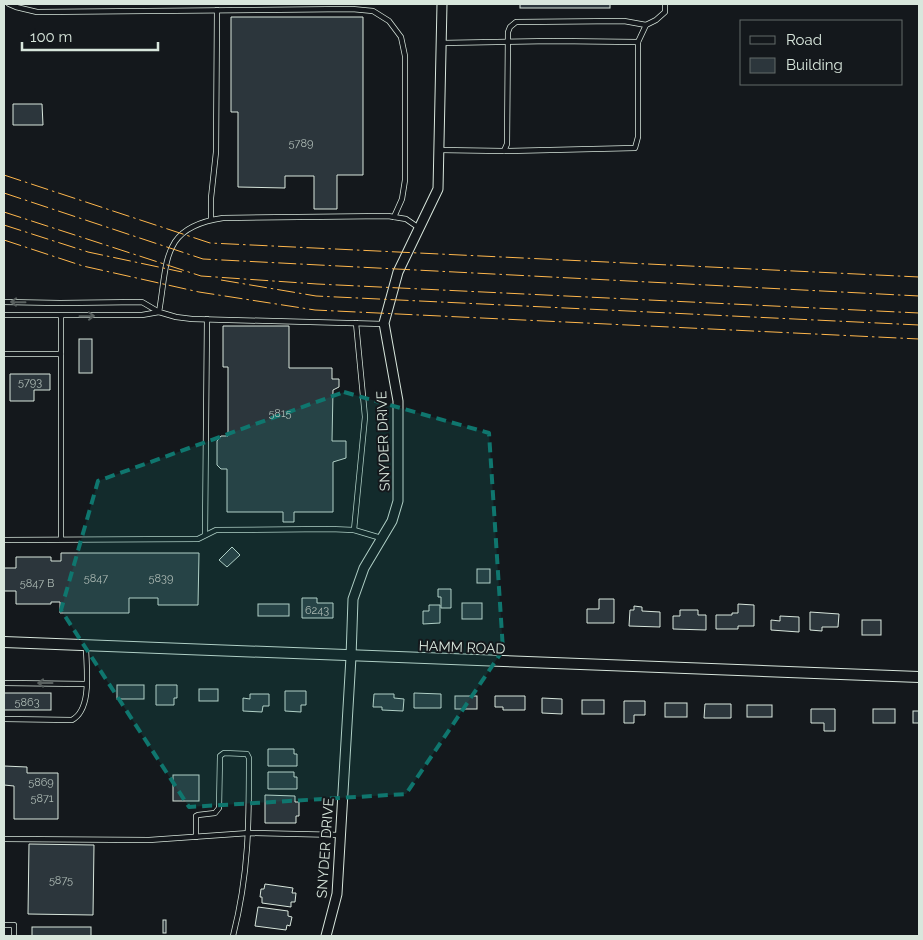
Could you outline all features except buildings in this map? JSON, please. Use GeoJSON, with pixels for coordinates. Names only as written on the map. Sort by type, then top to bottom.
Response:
{"type":"FeatureCollection","features":[{"type":"Feature","properties":{"kind":"street","name":"SNYDER DRIVE"},"geometry":{"type":"LineString","coordinates":[[326,936],[337,894],[353,599],[364,568],[392,521],[398,501],[398,401],[385,324],[398,272],[438,189],[442,4]]}},
{"type":"Feature","properties":{"kind":"street","name":"HAMM ROAD"},"geometry":{"type":"LineString","coordinates":[[4,642],[919,678]]}},
{"type":"Feature","properties":{"kind":"lane"},"geometry":{"type":"LineString","coordinates":[[9,4],[37,12],[352,9],[373,11],[389,21],[401,38],[405,56],[406,180],[402,199],[394,217]]}},
{"type":"Feature","properties":{"kind":"lane"},"geometry":{"type":"LineString","coordinates":[[504,151],[507,144],[507,42],[510,27],[516,22],[524,21],[624,21],[646,25],[656,20],[665,12],[665,4]]}},
{"type":"Feature","properties":{"kind":"lane"},"geometry":{"type":"LineString","coordinates":[[211,219],[211,198],[216,152],[217,10]]}},
{"type":"Feature","properties":{"kind":"lane"},"geometry":{"type":"LineString","coordinates":[[439,150],[504,151],[635,148],[638,137],[638,42],[646,25]]}},
{"type":"Feature","properties":{"kind":"lane"},"geometry":{"type":"LineString","coordinates":[[441,43],[638,42]]}},
{"type":"Feature","properties":{"kind":"lane"},"geometry":{"type":"LineString","coordinates":[[159,312],[170,248],[178,236],[187,228],[204,220],[223,218],[388,216],[406,219],[419,228]]}},
{"type":"Feature","properties":{"kind":"lane"},"geometry":{"type":"LineString","coordinates":[[4,302],[142,302],[159,312],[176,317],[385,324]]}},
{"type":"Feature","properties":{"kind":"lane"},"geometry":{"type":"LineString","coordinates":[[4,315],[142,315],[159,312]]}},
{"type":"Feature","properties":{"kind":"lane"},"geometry":{"type":"LineString","coordinates":[[61,316],[61,539]]}},
{"type":"Feature","properties":{"kind":"lane"},"geometry":{"type":"LineString","coordinates":[[205,536],[207,319]]}},
{"type":"Feature","properties":{"kind":"lane"},"geometry":{"type":"LineString","coordinates":[[354,530],[365,417],[356,323]]}},
{"type":"Feature","properties":{"kind":"lane"},"geometry":{"type":"LineString","coordinates":[[4,354],[61,354]]}},
{"type":"Feature","properties":{"kind":"lane"},"geometry":{"type":"LineString","coordinates":[[4,540],[198,538],[216,530],[354,530],[381,538]]}},
{"type":"Feature","properties":{"kind":"lane"},"geometry":{"type":"LineString","coordinates":[[4,719],[72,720],[79,715],[86,704],[86,646]]}},
{"type":"Feature","properties":{"kind":"lane"},"geometry":{"type":"LineString","coordinates":[[4,683],[86,684]]}},
{"type":"Feature","properties":{"kind":"lane"},"geometry":{"type":"LineString","coordinates":[[196,837],[196,816],[198,814],[215,813],[219,808],[220,756],[224,753],[245,753],[249,755],[249,833],[244,885],[233,936]]}},
{"type":"Feature","properties":{"kind":"lane"},"geometry":{"type":"LineString","coordinates":[[4,839],[149,840],[249,833],[340,834]]}},
{"type":"Feature","properties":{"kind":"lane"},"geometry":{"type":"LineString","coordinates":[[4,925],[14,925],[14,936]]}},
{"type":"Feature","properties":{"kind":"highlighted area"},"geometry":{"type":"Polygon","coordinates":[[[344,392],[489,433],[503,650],[406,794],[189,807],[61,610],[98,481],[344,392]]]}},
{"type":"Feature","properties":{"kind":"power"},"geometry":{"type":"LineString","coordinates":[[4,175],[210,243],[919,277]]}},
{"type":"Feature","properties":{"kind":"power"},"geometry":{"type":"LineString","coordinates":[[4,193],[203,259],[919,296]]}},
{"type":"Feature","properties":{"kind":"power"},"geometry":{"type":"LineString","coordinates":[[4,212],[201,276],[317,284],[919,313]]}},
{"type":"Feature","properties":{"kind":"power"},"geometry":{"type":"LineString","coordinates":[[4,225],[88,252],[182,272]]}},
{"type":"Feature","properties":{"kind":"power"},"geometry":{"type":"LineString","coordinates":[[4,240],[83,266],[199,292],[315,310],[919,339]]}},
{"type":"Feature","properties":{"kind":"power"},"geometry":{"type":"LineString","coordinates":[[221,280],[316,296],[919,325]]}}]}
